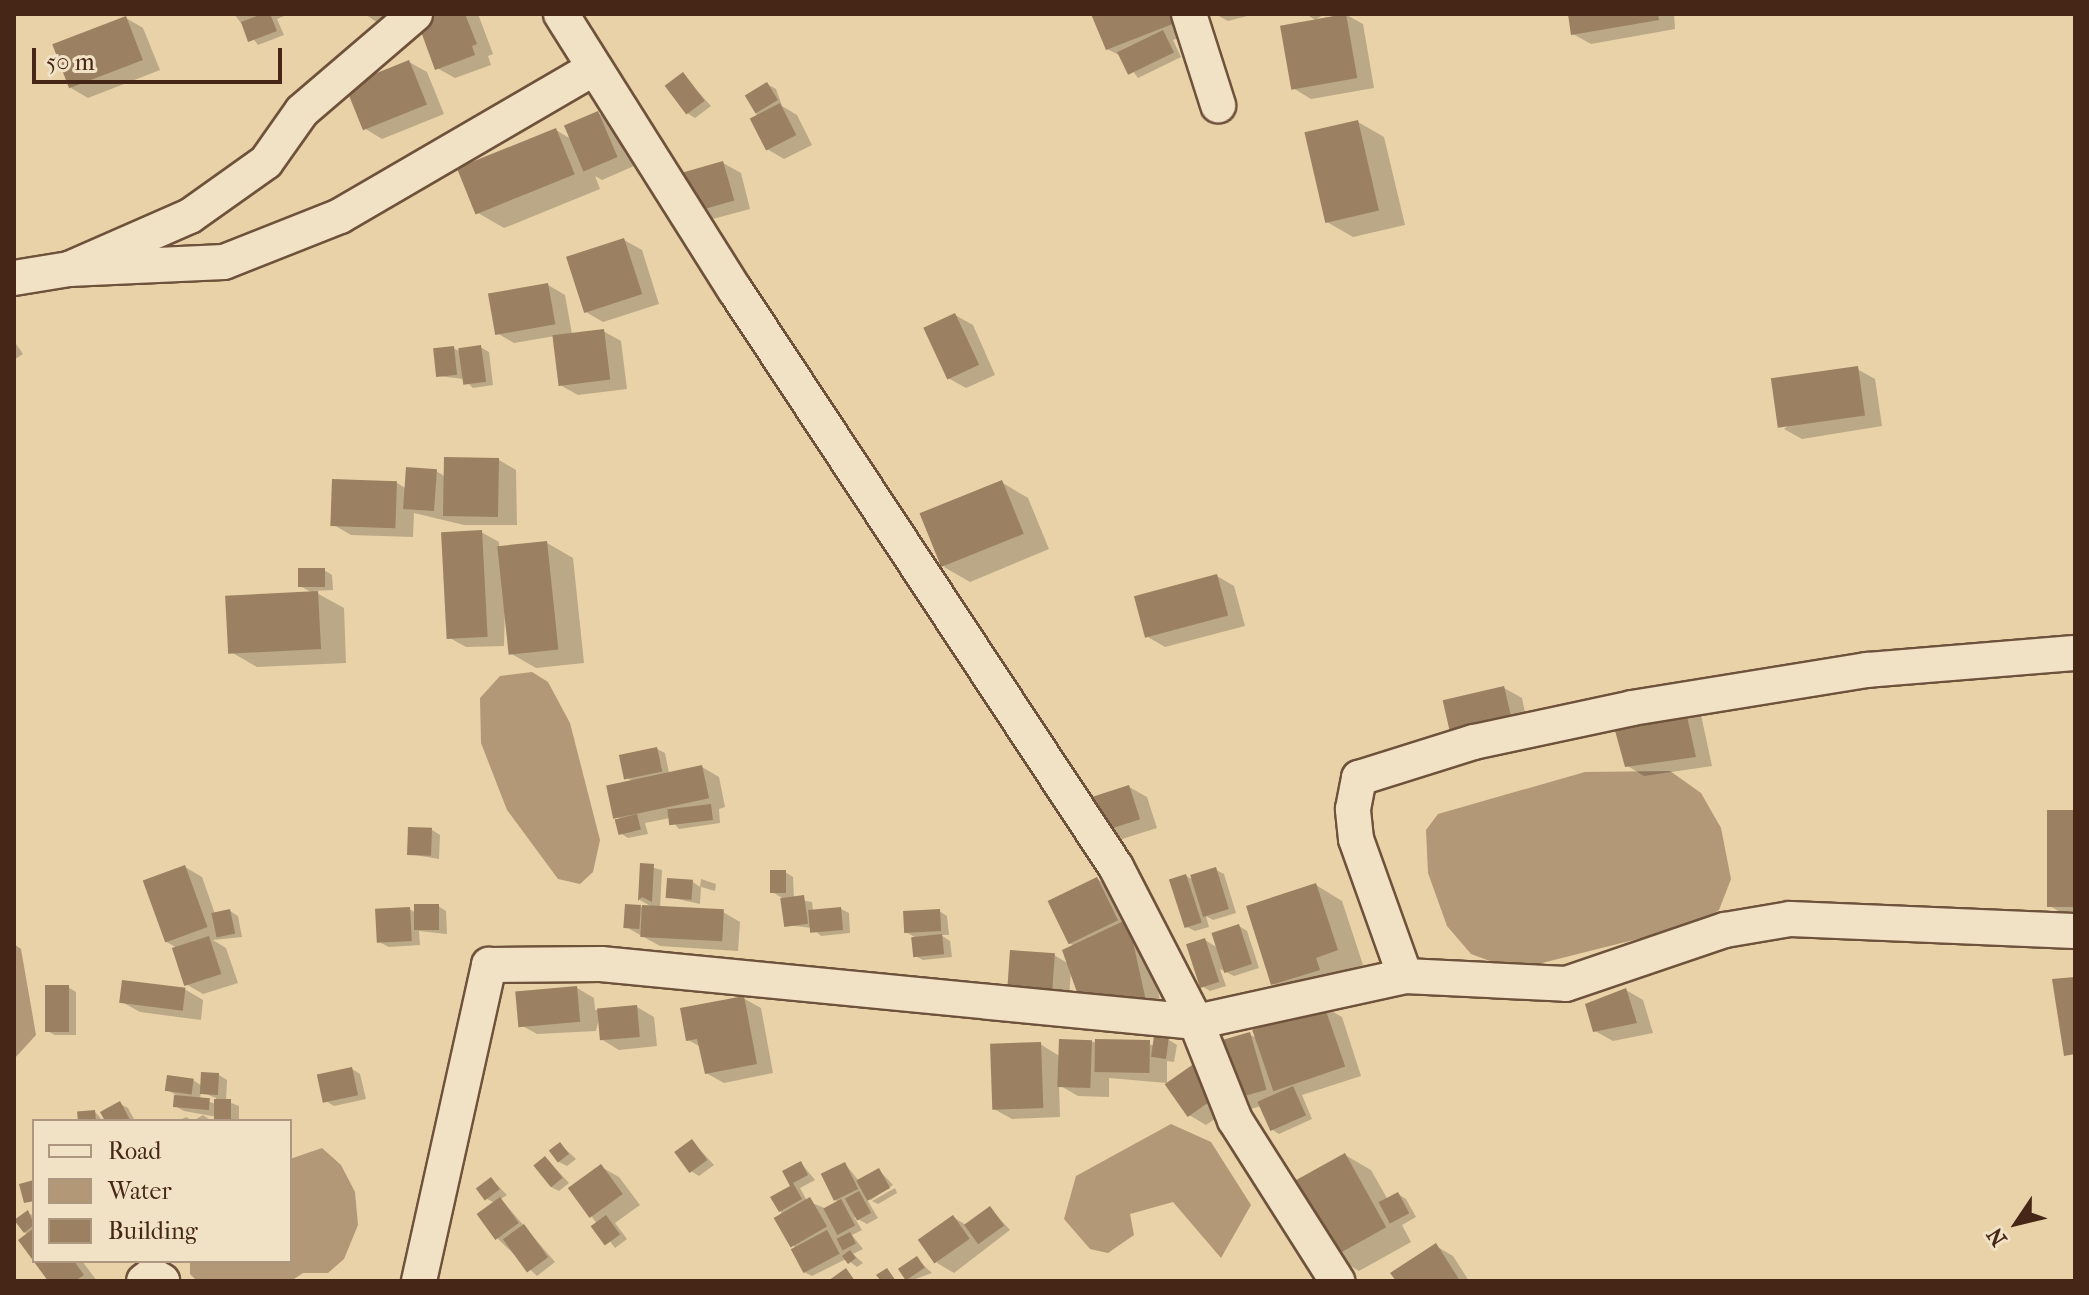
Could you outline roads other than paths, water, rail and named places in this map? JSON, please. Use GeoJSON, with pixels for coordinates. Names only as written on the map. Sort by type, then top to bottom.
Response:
{"type":"FeatureCollection","features":[{"type":"Feature","properties":{"kind":"street"},"geometry":{"type":"LineString","coordinates":[[69,269],[190,216],[266,162],[302,111],[415,14]]}},
{"type":"Feature","properties":{"kind":"street"},"geometry":{"type":"LineString","coordinates":[[561,14],[1116,867],[1196,1022],[1235,1120],[1337,1281]]}},
{"type":"Feature","properties":{"kind":"street"},"geometry":{"type":"LineString","coordinates":[[1189,14],[1218,105]]}},
{"type":"Feature","properties":{"kind":"street"},"geometry":{"type":"LineString","coordinates":[[14,278],[69,269],[224,262],[340,216],[594,68]]}},
{"type":"Feature","properties":{"kind":"street"},"geometry":{"type":"LineString","coordinates":[[1405,976],[1356,839],[1353,809],[1359,778],[1474,742],[1632,708],[1867,670],[2075,653]]}},
{"type":"Feature","properties":{"kind":"street"},"geometry":{"type":"LineString","coordinates":[[419,1281],[489,965],[601,964],[1196,1022],[1405,976],[1566,984],[1725,930],[1790,919],[2075,931]]}},
{"type":"Feature","properties":{"kind":"street"},"geometry":{"type":"LineString","coordinates":[[144,1281],[152,1275],[162,1281]]}},
{"type":"Feature","properties":{"kind":"water"},"geometry":{"type":"Polygon","coordinates":[[[532,672],[548,682],[570,723],[600,840],[593,872],[580,884],[558,879],[507,810],[481,743],[480,698],[500,676],[532,672]]]}},
{"type":"Feature","properties":{"kind":"water"},"geometry":{"type":"Polygon","coordinates":[[[1670,771],[1701,793],[1721,828],[1731,879],[1719,910],[1697,924],[1538,964],[1490,961],[1471,954],[1447,926],[1428,873],[1426,830],[1438,814],[1585,772],[1670,771]]]}},
{"type":"Feature","properties":{"kind":"water"},"geometry":{"type":"Polygon","coordinates":[[[14,944],[21,949],[36,1035],[14,1059],[14,944]]]}},
{"type":"Feature","properties":{"kind":"water"},"geometry":{"type":"Polygon","coordinates":[[[1171,1124],[1211,1142],[1251,1205],[1221,1258],[1173,1202],[1130,1214],[1134,1235],[1108,1253],[1090,1249],[1064,1219],[1076,1176],[1171,1124]]]}},
{"type":"Feature","properties":{"kind":"water"},"geometry":{"type":"Polygon","coordinates":[[[322,1148],[341,1165],[355,1192],[358,1225],[344,1259],[328,1273],[303,1273],[291,1281],[197,1281],[190,1274],[190,1263],[292,1263],[292,1158],[322,1148]]]}}]}
